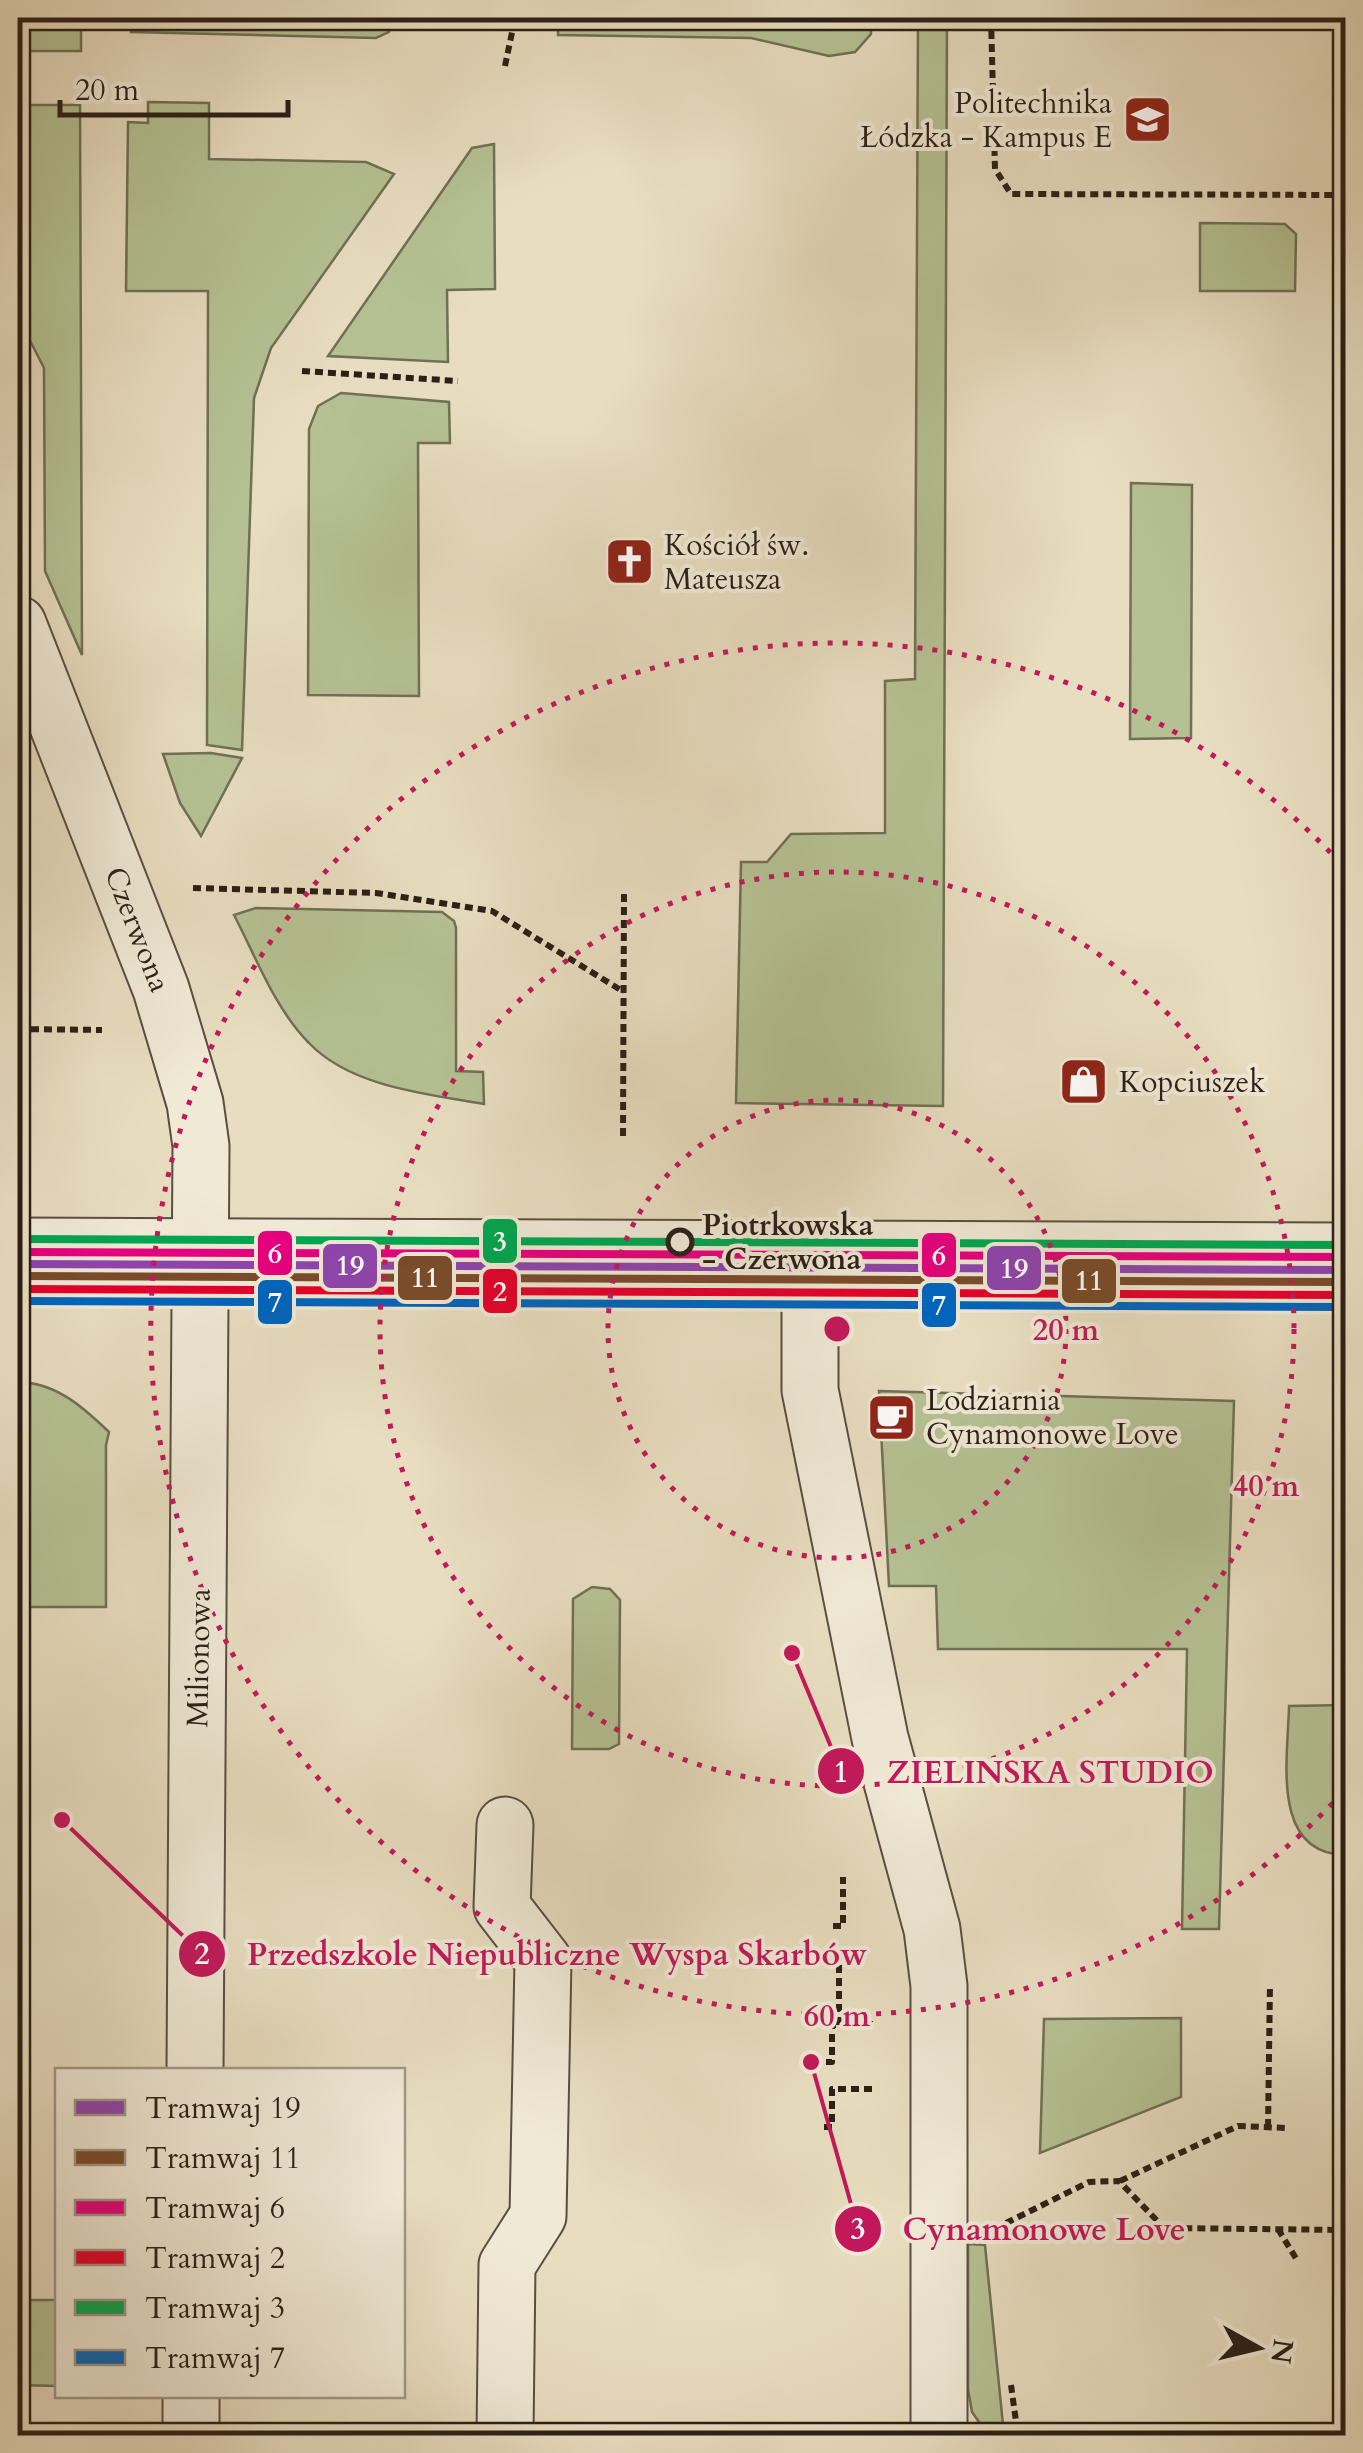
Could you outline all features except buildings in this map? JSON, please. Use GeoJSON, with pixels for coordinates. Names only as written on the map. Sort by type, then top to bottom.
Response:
{"type":"FeatureCollection","features":[{"type":"Feature","properties":{"kind":"street","name":"Czerwona"},"geometry":{"type":"LineString","coordinates":[[18,624],[161,989],[183,1060],[201,1146],[202,1246]]}},
{"type":"Feature","properties":{"kind":"street"},"geometry":{"type":"LineString","coordinates":[[18,1246],[1346,1251]]}},
{"type":"Feature","properties":{"kind":"street","name":"Milionowa"},"geometry":{"type":"LineString","coordinates":[[195,2068],[202,1246]]}},
{"type":"Feature","properties":{"kind":"street"},"geometry":{"type":"LineString","coordinates":[[810,1250],[810,1390],[880,1738],[932,1929],[939,1986],[939,2436]]}},
{"type":"Feature","properties":{"kind":"street"},"geometry":{"type":"LineString","coordinates":[[504,1825],[502,1906],[543,1960],[538,2216],[507,2265],[505,2436]]}},
{"type":"Feature","properties":{"kind":"street"},"geometry":{"type":"LineString","coordinates":[[191,2436],[192,2398]]}},
{"type":"Feature","properties":{"kind":"path"},"geometry":{"type":"LineString","coordinates":[[505,66],[516,18]]}},
{"type":"Feature","properties":{"kind":"path"},"geometry":{"type":"LineString","coordinates":[[992,18],[996,168],[1011,194],[1346,195]]}},
{"type":"Feature","properties":{"kind":"path"},"geometry":{"type":"LineString","coordinates":[[302,371],[458,381]]}},
{"type":"Feature","properties":{"kind":"path"},"geometry":{"type":"LineString","coordinates":[[192,888],[376,893],[492,911],[624,992]]}},
{"type":"Feature","properties":{"kind":"path"},"geometry":{"type":"LineString","coordinates":[[623,1136],[624,893]]}},
{"type":"Feature","properties":{"kind":"path"},"geometry":{"type":"LineString","coordinates":[[18,1029],[106,1030]]}},
{"type":"Feature","properties":{"kind":"path"},"geometry":{"type":"LineString","coordinates":[[833,1926],[844,1926],[843,1865]]}},
{"type":"Feature","properties":{"kind":"path"},"geometry":{"type":"LineString","coordinates":[[826,2062],[832,2062],[839,1949]]}},
{"type":"Feature","properties":{"kind":"path"},"geometry":{"type":"LineString","coordinates":[[1268,2127],[1270,1984]]}},
{"type":"Feature","properties":{"kind":"path"},"geometry":{"type":"LineString","coordinates":[[824,2127],[832,2127],[832,2089]]}},
{"type":"Feature","properties":{"kind":"path"},"geometry":{"type":"LineString","coordinates":[[938,2229],[991,2230],[1088,2182],[1120,2182],[1238,2126],[1286,2128]]}},
{"type":"Feature","properties":{"kind":"path"},"geometry":{"type":"LineString","coordinates":[[1120,2182],[1164,2228],[1346,2230]]}},
{"type":"Feature","properties":{"kind":"path"},"geometry":{"type":"LineString","coordinates":[[1278,2229],[1297,2260]]}},
{"type":"Feature","properties":{"kind":"green space"},"geometry":{"type":"Polygon","coordinates":[[[18,18],[81,18],[81,51],[18,51],[18,18]]]}},
{"type":"Feature","properties":{"kind":"green space"},"geometry":{"type":"Polygon","coordinates":[[[131,18],[391,20],[389,32],[376,38],[131,32],[131,18]]]}},
{"type":"Feature","properties":{"kind":"green space"},"geometry":{"type":"Polygon","coordinates":[[[558,18],[871,18],[871,34],[855,52],[829,56],[751,38],[558,35],[558,18]]]}},
{"type":"Feature","properties":{"kind":"green space"},"geometry":{"type":"Polygon","coordinates":[[[918,18],[947,18],[943,1106],[736,1103],[741,862],[767,862],[791,834],[885,833],[885,681],[915,679],[918,18]]]}},
{"type":"Feature","properties":{"kind":"green space"},"geometry":{"type":"Polygon","coordinates":[[[148,102],[209,103],[209,159],[366,162],[394,174],[271,348],[254,398],[242,750],[207,745],[208,291],[126,291],[128,122],[148,123],[148,102]]]}},
{"type":"Feature","properties":{"kind":"green space"},"geometry":{"type":"Polygon","coordinates":[[[18,105],[80,105],[82,655],[45,571],[44,368],[18,317],[18,105]]]}},
{"type":"Feature","properties":{"kind":"green space"},"geometry":{"type":"Polygon","coordinates":[[[494,144],[495,289],[447,290],[448,362],[328,356],[472,148],[494,144]]]}},
{"type":"Feature","properties":{"kind":"green space"},"geometry":{"type":"Polygon","coordinates":[[[1200,223],[1285,224],[1296,234],[1295,291],[1200,291],[1200,223]]]}},
{"type":"Feature","properties":{"kind":"green space"},"geometry":{"type":"Polygon","coordinates":[[[341,393],[449,402],[450,443],[418,443],[419,696],[308,695],[309,429],[318,406],[341,393]]]}},
{"type":"Feature","properties":{"kind":"green space"},"geometry":{"type":"Polygon","coordinates":[[[1131,483],[1192,485],[1191,738],[1130,739],[1131,483]]]}},
{"type":"Feature","properties":{"kind":"green space"},"geometry":{"type":"Polygon","coordinates":[[[211,753],[242,758],[201,836],[180,803],[163,754],[211,753]]]}},
{"type":"Feature","properties":{"kind":"green space"},"geometry":{"type":"Polygon","coordinates":[[[256,908],[442,912],[454,921],[456,1071],[483,1072],[484,1104],[391,1086],[346,1070],[326,1058],[286,1015],[234,915],[256,908]]]}},
{"type":"Feature","properties":{"kind":"green space"},"geometry":{"type":"Polygon","coordinates":[[[18,1382],[56,1391],[109,1432],[106,1607],[18,1607],[18,1382]]]}},
{"type":"Feature","properties":{"kind":"green space"},"geometry":{"type":"Polygon","coordinates":[[[879,1391],[1234,1401],[1219,1929],[1182,1929],[1187,1649],[938,1649],[936,1586],[889,1586],[879,1391]]]}},
{"type":"Feature","properties":{"kind":"green space"},"geometry":{"type":"Polygon","coordinates":[[[592,1587],[610,1589],[620,1600],[619,1744],[609,1749],[572,1749],[573,1599],[592,1587]]]}},
{"type":"Feature","properties":{"kind":"green space"},"geometry":{"type":"Polygon","coordinates":[[[1345,1705],[1346,1855],[1322,1850],[1305,1839],[1294,1821],[1287,1776],[1289,1706],[1345,1705]]]}},
{"type":"Feature","properties":{"kind":"green space"},"geometry":{"type":"Polygon","coordinates":[[[1181,2018],[1181,2097],[1040,2153],[1044,2019],[1181,2018]]]}},
{"type":"Feature","properties":{"kind":"green space"},"geometry":{"type":"Polygon","coordinates":[[[968,2244],[985,2245],[1004,2435],[988,2435],[972,2412],[968,2389],[968,2244]]]}},
{"type":"Feature","properties":{"kind":"green space"},"geometry":{"type":"Polygon","coordinates":[[[24,2300],[55,2300],[55,2386],[18,2385],[18,2357],[24,2357],[24,2300]]]}},
{"type":"Feature","properties":{"kind":"tram line","name":"3"},"geometry":{"type":"LineString","coordinates":[[18,1239],[1346,1245]]}},
{"type":"Feature","properties":{"kind":"tram line","name":"6"},"geometry":{"type":"LineString","coordinates":[[18,1252],[1346,1257]]}},
{"type":"Feature","properties":{"kind":"tram line","name":"19"},"geometry":{"type":"LineString","coordinates":[[18,1264],[1346,1270]]}},
{"type":"Feature","properties":{"kind":"tram line","name":"11"},"geometry":{"type":"LineString","coordinates":[[18,1276],[1346,1282]]}},
{"type":"Feature","properties":{"kind":"tram line","name":"2"},"geometry":{"type":"LineString","coordinates":[[18,1289],[1346,1295]]}},
{"type":"Feature","properties":{"kind":"tram line","name":"7"},"geometry":{"type":"LineString","coordinates":[[18,1301],[1346,1307]]}},
{"type":"Feature","properties":{"kind":"place","name":"Politechnika Łódzka - Kampus E"},"geometry":{"type":"Point","coordinates":[1147,120]}},
{"type":"Feature","properties":{"kind":"place","name":"Kościół św. Mateusza"},"geometry":{"type":"Point","coordinates":[629,562]}},
{"type":"Feature","properties":{"kind":"place","name":"Kopciuszek"},"geometry":{"type":"Point","coordinates":[1084,1082]}},
{"type":"Feature","properties":{"kind":"place","name":"Piotrkowska - Czerwona"},"geometry":{"type":"Point","coordinates":[680,1242]}},
{"type":"Feature","properties":{"kind":"place","name":"Lodziarnia Cynamonowe Love"},"geometry":{"type":"Point","coordinates":[891,1417]}},
{"type":"Feature","properties":{"kind":"place","name":"ZIELINSKA STUDIO"},"geometry":{"type":"Point","coordinates":[792,1653]}},
{"type":"Feature","properties":{"kind":"place","name":"Przedszkole Niepubliczne Wyspa Skarbów"},"geometry":{"type":"Point","coordinates":[62,1820]}},
{"type":"Feature","properties":{"kind":"place","name":"Cynamonowe Love"},"geometry":{"type":"Point","coordinates":[811,2062]}}]}
